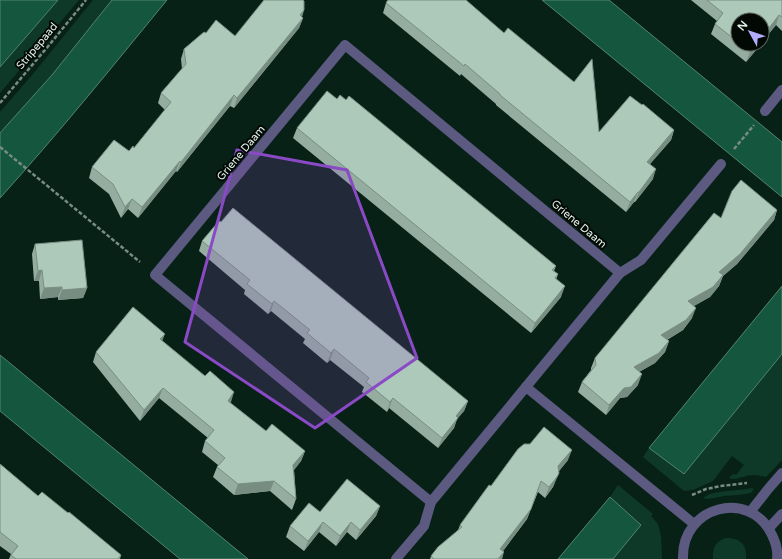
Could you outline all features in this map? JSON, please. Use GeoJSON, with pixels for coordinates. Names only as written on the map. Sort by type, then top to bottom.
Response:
{"type":"FeatureCollection","features":[{"type":"Feature","properties":{"kind":"street","name":"Griene Daam"},"geometry":{"type":"LineString","coordinates":[[155,275],[345,45],[620,273]]}},
{"type":"Feature","properties":{"kind":"street"},"geometry":{"type":"LineString","coordinates":[[765,111],[782,90]]}},
{"type":"Feature","properties":{"kind":"street"},"geometry":{"type":"LineString","coordinates":[[396,559],[424,526],[432,502],[526,387],[620,273],[641,260],[721,164]]}},
{"type":"Feature","properties":{"kind":"street"},"geometry":{"type":"LineString","coordinates":[[155,275],[432,502]]}},
{"type":"Feature","properties":{"kind":"street"},"geometry":{"type":"LineString","coordinates":[[526,387],[694,524]]}},
{"type":"Feature","properties":{"kind":"street"},"geometry":{"type":"LineString","coordinates":[[750,512],[782,473]]}},
{"type":"Feature","properties":{"kind":"street"},"geometry":{"type":"LineString","coordinates":[[683,559],[686,536],[694,524],[706,514],[720,508],[735,508],[750,512],[761,519],[769,528],[776,542],[777,559]]}},
{"type":"Feature","properties":{"kind":"street"},"geometry":{"type":"LineString","coordinates":[[769,528],[782,514]]}},
{"type":"Feature","properties":{"kind":"path","name":"Stripepaad"},"geometry":{"type":"LineString","coordinates":[[0,103],[86,0]]}},
{"type":"Feature","properties":{"kind":"path"},"geometry":{"type":"LineString","coordinates":[[732,152],[755,124]]}},
{"type":"Feature","properties":{"kind":"path"},"geometry":{"type":"LineString","coordinates":[[0,147],[155,275]]}},
{"type":"Feature","properties":{"kind":"highlighted area"},"geometry":{"type":"Polygon","coordinates":[[[237,150],[347,170],[417,358],[315,428],[185,342],[237,150]]]}},
{"type":"Feature","properties":{"kind":"shaded area"},"geometry":{"type":"Polygon","coordinates":[[[0,0],[58,0],[0,67],[0,0]]]}},
{"type":"Feature","properties":{"kind":"shaded area"},"geometry":{"type":"Polygon","coordinates":[[[58,0],[79,0],[0,93],[0,67],[58,0]]]}},
{"type":"Feature","properties":{"kind":"shaded area"},"geometry":{"type":"Polygon","coordinates":[[[93,0],[112,0],[52,75],[0,133],[0,112],[93,0]]]}},
{"type":"Feature","properties":{"kind":"shaded area"},"geometry":{"type":"Polygon","coordinates":[[[112,0],[167,0],[64,125],[0,198],[0,133],[52,75],[112,0]]]}},
{"type":"Feature","properties":{"kind":"shaded area"},"geometry":{"type":"Polygon","coordinates":[[[542,0],[609,0],[782,142],[782,197],[542,0]]]}},
{"type":"Feature","properties":{"kind":"shaded area"},"geometry":{"type":"Polygon","coordinates":[[[782,286],[782,354],[684,474],[649,448],[782,286]]]}},
{"type":"Feature","properties":{"kind":"shaded area"},"geometry":{"type":"Polygon","coordinates":[[[782,354],[782,460],[766,477],[753,475],[735,479],[729,478],[733,474],[736,475],[744,465],[732,456],[713,481],[693,490],[684,491],[643,457],[649,448],[684,474],[782,354]]]}},
{"type":"Feature","properties":{"kind":"shaded area"},"geometry":{"type":"Polygon","coordinates":[[[0,355],[248,559],[180,559],[0,411],[0,355]]]}},
{"type":"Feature","properties":{"kind":"shaded area"},"geometry":{"type":"Polygon","coordinates":[[[618,485],[653,514],[651,516],[658,524],[661,536],[662,559],[613,559],[641,525],[610,497],[618,485]]]}},
{"type":"Feature","properties":{"kind":"shaded area"},"geometry":{"type":"Polygon","coordinates":[[[754,489],[752,492],[747,494],[710,499],[703,498],[714,493],[754,489]]]}},
{"type":"Feature","properties":{"kind":"shaded area"},"geometry":{"type":"Polygon","coordinates":[[[610,497],[641,525],[613,559],[558,559],[610,497]]]}},
{"type":"Feature","properties":{"kind":"shaded area"},"geometry":{"type":"Polygon","coordinates":[[[726,538],[735,539],[742,543],[745,549],[746,559],[713,559],[715,546],[717,543],[726,538]]]}},
{"type":"Feature","properties":{"kind":"building"},"geometry":{"type":"Polygon","coordinates":[[[264,0],[303,0],[304,10],[300,15],[303,18],[237,98],[234,95],[181,162],[180,161],[142,207],[132,199],[125,207],[113,184],[92,167],[114,140],[129,151],[133,146],[134,148],[171,102],[161,93],[186,64],[184,49],[204,32],[206,33],[216,20],[235,36],[264,0]]]}},
{"type":"Feature","properties":{"kind":"building"},"geometry":{"type":"Polygon","coordinates":[[[388,0],[466,0],[504,33],[508,28],[574,82],[592,59],[599,132],[630,96],[642,105],[643,104],[674,130],[647,162],[656,169],[630,202],[500,95],[465,64],[464,66],[386,3],[388,0]]]}},
{"type":"Feature","properties":{"kind":"building"},"geometry":{"type":"Polygon","coordinates":[[[707,0],[782,0],[782,17],[779,15],[770,27],[770,12],[730,12],[730,36],[715,24],[723,13],[707,0]]]}},
{"type":"Feature","properties":{"kind":"building"},"geometry":{"type":"Polygon","coordinates":[[[327,91],[337,99],[340,95],[346,100],[349,96],[556,266],[552,270],[558,274],[555,278],[565,286],[535,323],[297,128],[327,91]]]}},
{"type":"Feature","properties":{"kind":"building"},"geometry":{"type":"Polygon","coordinates":[[[741,180],[777,210],[740,254],[719,272],[723,275],[713,287],[688,301],[696,308],[686,320],[661,335],[669,341],[659,353],[634,367],[642,374],[631,387],[624,388],[609,405],[582,382],[596,365],[595,358],[714,213],[721,218],[732,191],[741,180]]]}},
{"type":"Feature","properties":{"kind":"building"},"geometry":{"type":"Polygon","coordinates":[[[233,208],[468,401],[456,416],[458,418],[442,438],[393,398],[390,402],[366,382],[369,378],[334,349],[331,353],[307,333],[310,330],[274,301],[272,304],[247,284],[250,280],[202,241],[219,221],[221,222],[233,208]]]}},
{"type":"Feature","properties":{"kind":"building"},"geometry":{"type":"Polygon","coordinates":[[[82,240],[87,288],[62,290],[62,287],[44,288],[42,270],[38,271],[35,244],[82,240]]]}},
{"type":"Feature","properties":{"kind":"building"},"geometry":{"type":"Polygon","coordinates":[[[133,307],[165,334],[160,339],[205,376],[210,371],[234,392],[228,401],[266,431],[272,424],[305,451],[293,465],[296,499],[274,481],[238,484],[217,467],[225,458],[205,441],[214,430],[163,388],[144,410],[96,352],[133,307]]]}},
{"type":"Feature","properties":{"kind":"building"},"geometry":{"type":"Polygon","coordinates":[[[544,427],[572,450],[558,466],[559,473],[549,487],[541,481],[531,509],[500,549],[504,552],[498,559],[434,559],[431,556],[438,547],[462,527],[460,525],[489,485],[491,486],[518,449],[524,444],[530,444],[544,427]]]}},
{"type":"Feature","properties":{"kind":"building"},"geometry":{"type":"Polygon","coordinates":[[[0,464],[38,496],[42,492],[68,513],[69,512],[121,555],[118,559],[16,559],[11,555],[18,546],[0,532],[0,464]]]}},
{"type":"Feature","properties":{"kind":"building"},"geometry":{"type":"Polygon","coordinates":[[[347,479],[380,506],[360,530],[351,522],[340,536],[323,522],[308,541],[290,526],[309,503],[320,512],[347,479]]]}}]}
